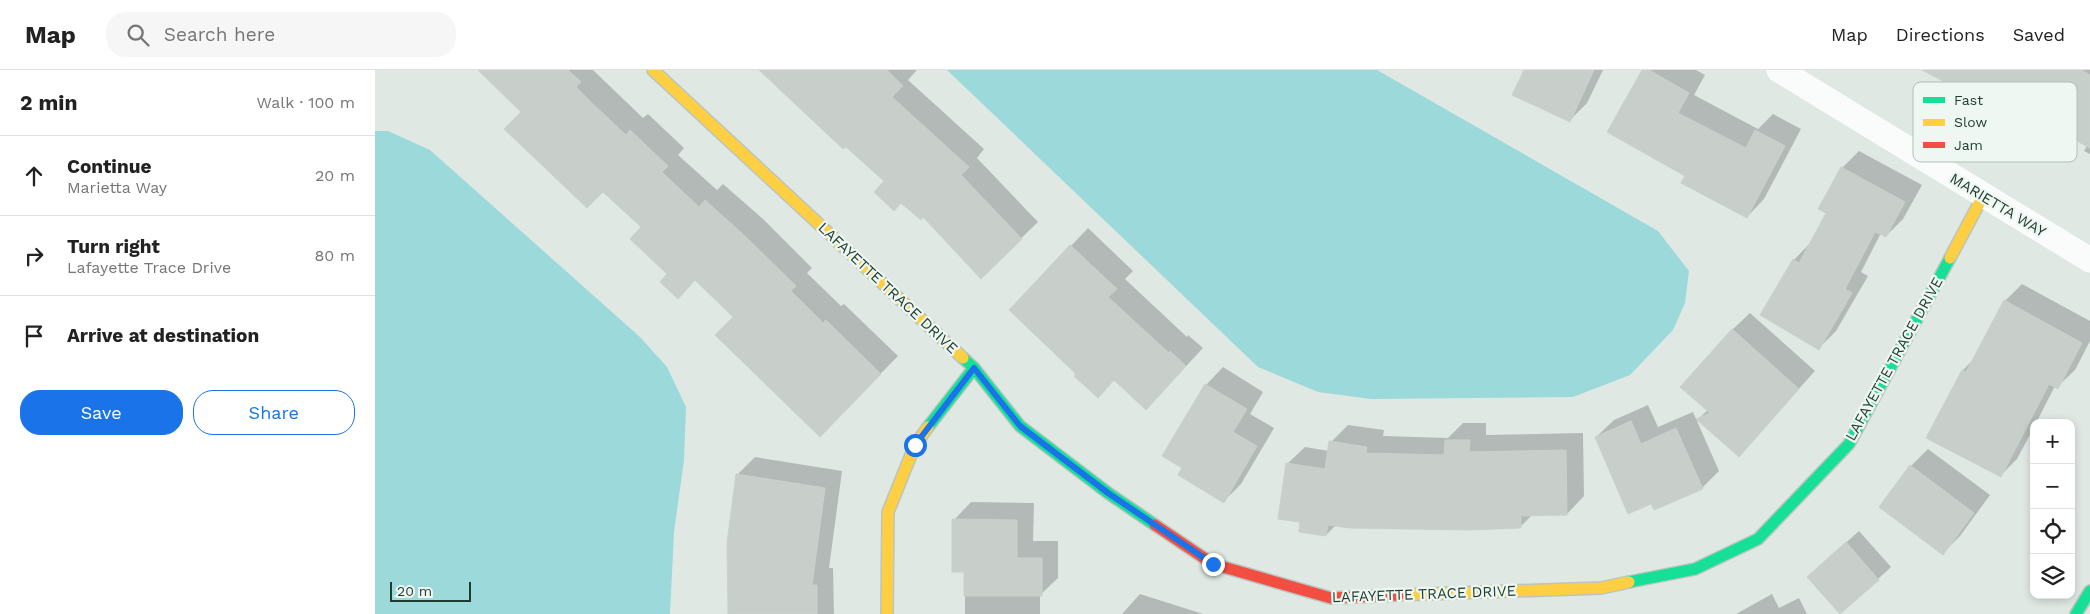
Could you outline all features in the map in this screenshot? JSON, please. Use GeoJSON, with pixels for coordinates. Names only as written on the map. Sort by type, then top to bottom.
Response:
{"type":"FeatureCollection","features":[{"type":"Feature","properties":{"kind":"street","name":"LAFAYETTE TRACE DRIVE"},"geometry":{"type":"LineString","coordinates":[[653,70],[974,368],[1020,426],[1108,493],[1213,564],[1331,598],[1601,588],[1695,569],[1758,539],[1849,444],[1983,196]]}},
{"type":"Feature","properties":{"kind":"street","name":"MARIETTA WAY"},"geometry":{"type":"LineString","coordinates":[[1779,70],[1913,153]]}},
{"type":"Feature","properties":{"kind":"street","name":"MARIETTA WAY"},"geometry":{"type":"LineString","coordinates":[[1928,162],[2090,260]]}},
{"type":"Feature","properties":{"kind":"street"},"geometry":{"type":"LineString","coordinates":[[887,614],[888,512],[915,445],[974,368]]}},
{"type":"Feature","properties":{"kind":"street"},"geometry":{"type":"LineString","coordinates":[[2075,614],[2090,591]]}},
{"type":"Feature","properties":{"kind":"water"},"geometry":{"type":"Polygon","coordinates":[[[947,70],[1377,70],[1658,231],[1689,271],[1685,303],[1673,330],[1630,375],[1573,397],[1371,399],[1318,392],[1258,367],[947,70]]]}},
{"type":"Feature","properties":{"kind":"water"},"geometry":{"type":"Polygon","coordinates":[[[375,131],[388,131],[430,150],[640,337],[667,367],[686,407],[684,460],[674,532],[670,614],[375,614],[375,131]]]}},
{"type":"Feature","properties":{"kind":"building"},"geometry":{"type":"Polygon","coordinates":[[[478,70],[568,70],[581,82],[576,87],[592,103],[626,135],[630,130],[668,166],[662,172],[699,207],[705,200],[746,237],[796,286],[791,291],[823,323],[826,320],[881,374],[820,437],[715,335],[733,317],[695,280],[678,299],[660,282],[667,274],[630,239],[641,227],[603,192],[587,208],[504,129],[521,112],[478,70]]]}},
{"type":"Feature","properties":{"kind":"building"},"geometry":{"type":"Polygon","coordinates":[[[759,70],[887,70],[903,86],[892,97],[969,167],[961,175],[1022,239],[981,279],[923,217],[921,220],[901,203],[894,211],[874,192],[884,181],[846,147],[843,149],[759,70]]]}},
{"type":"Feature","properties":{"kind":"building"},"geometry":{"type":"Polygon","coordinates":[[[1524,70],[1594,70],[1570,122],[1512,95],[1524,70]]]}},
{"type":"Feature","properties":{"kind":"building"},"geometry":{"type":"Polygon","coordinates":[[[1642,70],[1649,70],[1689,93],[1678,113],[1746,148],[1755,130],[1785,146],[1747,218],[1681,183],[1685,176],[1607,132],[1642,70]]]}},
{"type":"Feature","properties":{"kind":"building"},"geometry":{"type":"Polygon","coordinates":[[[1922,70],[2081,70],[2090,75],[2090,148],[2077,141],[2077,82],[1945,82],[1922,70]]]}},
{"type":"Feature","properties":{"kind":"building"},"geometry":{"type":"Polygon","coordinates":[[[1841,167],[1905,202],[1886,237],[1875,232],[1845,289],[1852,293],[1819,350],[1760,315],[1793,259],[1799,263],[1826,213],[1818,209],[1841,167]]]}},
{"type":"Feature","properties":{"kind":"building"},"geometry":{"type":"Polygon","coordinates":[[[1070,245],[1117,289],[1108,297],[1169,353],[1170,351],[1186,366],[1146,410],[1114,380],[1098,398],[1074,376],[1076,374],[1009,310],[1070,245]]]}},
{"type":"Feature","properties":{"kind":"building"},"geometry":{"type":"Polygon","coordinates":[[[2004,300],[2082,343],[2058,389],[2049,384],[2001,477],[1926,438],[1962,370],[1966,372],[2004,300]]]}},
{"type":"Feature","properties":{"kind":"building"},"geometry":{"type":"Polygon","coordinates":[[[1732,329],[1799,389],[1739,457],[1696,419],[1710,413],[1680,387],[1732,329]]]}},
{"type":"Feature","properties":{"kind":"building"},"geometry":{"type":"Polygon","coordinates":[[[1205,384],[1247,409],[1233,432],[1257,446],[1224,503],[1178,475],[1182,468],[1162,456],[1205,384]]]}},
{"type":"Feature","properties":{"kind":"building"},"geometry":{"type":"Polygon","coordinates":[[[1631,421],[1641,444],[1676,428],[1703,489],[1654,510],[1651,504],[1628,514],[1595,437],[1631,421]]]}},
{"type":"Feature","properties":{"kind":"building"},"geometry":{"type":"Polygon","coordinates":[[[1445,440],[1470,440],[1469,452],[1566,450],[1567,515],[1521,516],[1521,528],[1468,530],[1349,528],[1328,525],[1326,536],[1299,532],[1300,522],[1278,519],[1286,463],[1325,469],[1329,441],[1367,447],[1366,453],[1444,455],[1445,440]]]}},
{"type":"Feature","properties":{"kind":"building"},"geometry":{"type":"Polygon","coordinates":[[[1910,465],[1974,513],[1943,555],[1879,507],[1910,465]]]}},
{"type":"Feature","properties":{"kind":"building"},"geometry":{"type":"Polygon","coordinates":[[[736,474],[825,488],[812,585],[817,585],[817,614],[728,614],[727,543],[736,474]]]}},
{"type":"Feature","properties":{"kind":"building"},"geometry":{"type":"Polygon","coordinates":[[[952,519],[1017,520],[1017,558],[1042,558],[1042,596],[964,596],[964,572],[952,572],[952,519]]]}},
{"type":"Feature","properties":{"kind":"building"},"geometry":{"type":"Polygon","coordinates":[[[1846,542],[1879,580],[1840,614],[1807,577],[1846,542]]]}},
{"type":"Feature","properties":{"kind":"traffic: fast"},"geometry":{"type":"LineString","coordinates":[[1629,582],[1695,569],[1758,539],[1849,444],[1950,258]]}},
{"type":"Feature","properties":{"kind":"traffic: fast"},"geometry":{"type":"LineString","coordinates":[[963,358],[974,368],[1020,426],[1108,493],[1155,525]]}},
{"type":"Feature","properties":{"kind":"traffic: fast"},"geometry":{"type":"LineString","coordinates":[[928,427],[974,368]]}},
{"type":"Feature","properties":{"kind":"traffic: fast"},"geometry":{"type":"LineString","coordinates":[[2076,614],[2090,591]]}},
{"type":"Feature","properties":{"kind":"traffic: slow"},"geometry":{"type":"LineString","coordinates":[[653,70],[963,358]]}},
{"type":"Feature","properties":{"kind":"traffic: slow"},"geometry":{"type":"LineString","coordinates":[[1950,258],[1983,196]]}},
{"type":"Feature","properties":{"kind":"traffic: slow"},"geometry":{"type":"LineString","coordinates":[[887,614],[888,512],[915,445],[928,427]]}},
{"type":"Feature","properties":{"kind":"traffic: slow"},"geometry":{"type":"LineString","coordinates":[[1399,595],[1601,588],[1629,582]]}},
{"type":"Feature","properties":{"kind":"traffic: jam"},"geometry":{"type":"LineString","coordinates":[[1155,525],[1213,564],[1331,598],[1399,595]]}},
{"type":"Feature","properties":{"kind":"route"},"geometry":{"type":"LineString","coordinates":[[915,445],[974,368],[1020,426],[1108,493],[1213,564]]}}]}
